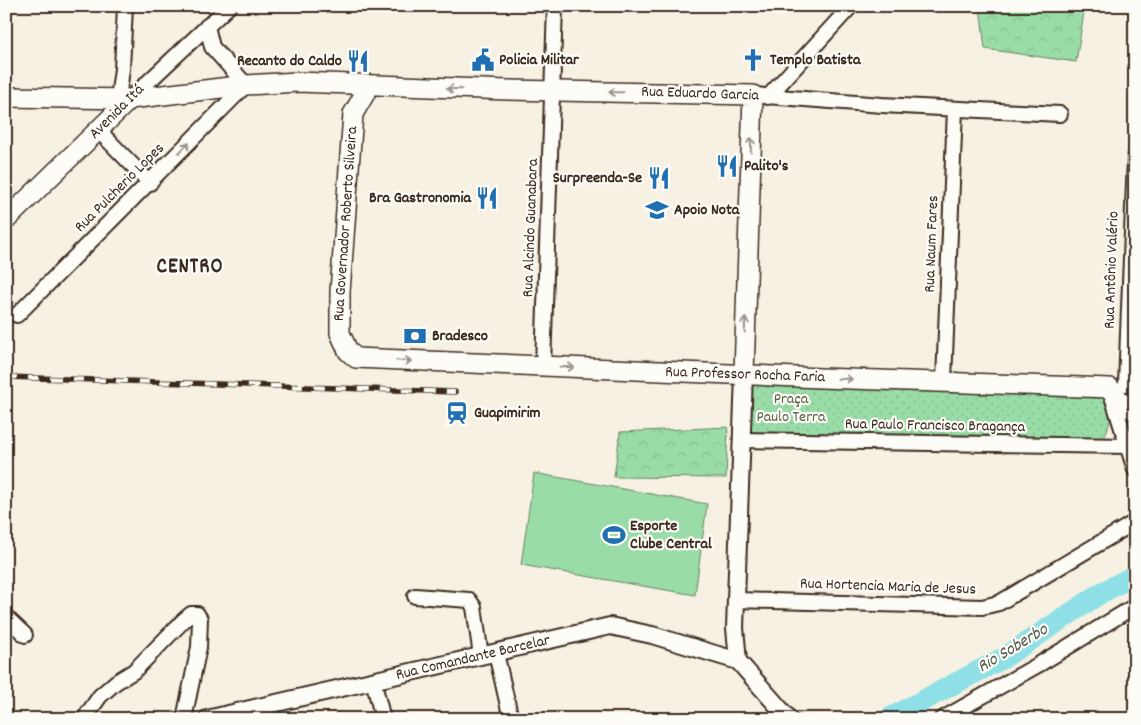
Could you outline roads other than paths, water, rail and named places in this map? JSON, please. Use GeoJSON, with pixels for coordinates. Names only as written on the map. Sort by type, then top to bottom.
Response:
{"type":"FeatureCollection","features":[{"type":"Feature","properties":{"kind":"main road","name":"Rua Eduardo Garcia"},"geometry":{"type":"LineString","coordinates":[[6,96],[124,99],[284,82],[761,96]]}},
{"type":"Feature","properties":{"kind":"main road","name":"Rua Governador Roberto Silveira"},"geometry":{"type":"LineString","coordinates":[[341,84],[353,114],[339,318],[343,342],[356,358]]}},
{"type":"Feature","properties":{"kind":"main road","name":"Rua Governador Roberto Silveira"},"geometry":{"type":"LineString","coordinates":[[353,114],[370,85]]}},
{"type":"Feature","properties":{"kind":"main road"},"geometry":{"type":"LineString","coordinates":[[744,374],[761,96]]}},
{"type":"Feature","properties":{"kind":"main road","name":"Avenida Itá"},"geometry":{"type":"LineString","coordinates":[[6,220],[99,131],[124,99]]}},
{"type":"Feature","properties":{"kind":"main road","name":"Rua Professor Rocha Faria"},"geometry":{"type":"LineString","coordinates":[[356,358],[744,374],[1123,385]]}},
{"type":"Feature","properties":{"kind":"main road"},"geometry":{"type":"LineString","coordinates":[[1123,385],[1121,402],[1135,411]]}},
{"type":"Feature","properties":{"kind":"street"},"geometry":{"type":"LineString","coordinates":[[124,99],[122,70],[125,6]]}},
{"type":"Feature","properties":{"kind":"street","name":"Avenida Itá"},"geometry":{"type":"LineString","coordinates":[[124,99],[148,82],[229,6]]}},
{"type":"Feature","properties":{"kind":"street","name":"Rua Alcindo Guanabara"},"geometry":{"type":"LineString","coordinates":[[543,366],[554,91],[555,6]]}},
{"type":"Feature","properties":{"kind":"street"},"geometry":{"type":"LineString","coordinates":[[761,96],[851,6]]}},
{"type":"Feature","properties":{"kind":"street"},"geometry":{"type":"LineString","coordinates":[[207,26],[212,47],[246,85]]}},
{"type":"Feature","properties":{"kind":"street"},"geometry":{"type":"LineString","coordinates":[[190,42],[212,47]]}},
{"type":"Feature","properties":{"kind":"street"},"geometry":{"type":"LineString","coordinates":[[122,70],[130,84],[148,82]]}},
{"type":"Feature","properties":{"kind":"street","name":"Rua Pulcherio Lopes"},"geometry":{"type":"LineString","coordinates":[[17,315],[246,85]]}},
{"type":"Feature","properties":{"kind":"street","name":"Rua Eduardo Garcia"},"geometry":{"type":"LineString","coordinates":[[761,96],[1060,114]]}},
{"type":"Feature","properties":{"kind":"street","name":"Rua Naum Fares"},"geometry":{"type":"LineString","coordinates":[[944,381],[955,109]]}},
{"type":"Feature","properties":{"kind":"street"},"geometry":{"type":"LineString","coordinates":[[99,131],[150,183]]}},
{"type":"Feature","properties":{"kind":"street","name":"Rua Antônio Valério"},"geometry":{"type":"LineString","coordinates":[[1135,157],[1123,385],[1123,430],[1135,470]]}},
{"type":"Feature","properties":{"kind":"street"},"geometry":{"type":"LineString","coordinates":[[744,374],[736,628],[738,661],[789,719]]}},
{"type":"Feature","properties":{"kind":"street"},"geometry":{"type":"LineString","coordinates":[[1123,430],[1135,417]]}},
{"type":"Feature","properties":{"kind":"street","name":"Rua Paulo Francisco Bragança"},"geometry":{"type":"LineString","coordinates":[[742,440],[1128,446]]}},
{"type":"Feature","properties":{"kind":"street","name":"Rua Hortencia Maria de Jesus"},"geometry":{"type":"LineString","coordinates":[[737,600],[982,607],[999,603],[1135,522]]}},
{"type":"Feature","properties":{"kind":"street"},"geometry":{"type":"LineString","coordinates":[[415,596],[469,600],[474,607],[511,719]]}},
{"type":"Feature","properties":{"kind":"street"},"geometry":{"type":"LineString","coordinates":[[942,719],[1038,665],[1135,606]]}},
{"type":"Feature","properties":{"kind":"street"},"geometry":{"type":"LineString","coordinates":[[84,719],[105,691],[134,672],[184,620],[191,614],[197,614],[200,618],[199,647],[184,719]]}},
{"type":"Feature","properties":{"kind":"street"},"geometry":{"type":"LineString","coordinates":[[6,617],[25,635]]}},
{"type":"Feature","properties":{"kind":"street","name":"Rua Comandante Barcelar"},"geometry":{"type":"LineString","coordinates":[[207,719],[610,626],[652,635],[738,661]]}},
{"type":"Feature","properties":{"kind":"street"},"geometry":{"type":"LineString","coordinates":[[373,680],[383,719]]}},
{"type":"Feature","properties":{"kind":"waterway","name":"Rio Soberbo"},"geometry":{"type":"LineString","coordinates":[[888,719],[1005,657],[1101,593],[1135,575]]}},
{"type":"Feature","properties":{"kind":"railway"},"geometry":{"type":"LineString","coordinates":[[6,377],[455,392]]}},
{"type":"Feature","properties":{"kind":"place","name":"Policia Militar"},"geometry":{"type":"Point","coordinates":[483,60]}},
{"type":"Feature","properties":{"kind":"place","name":"Templo Batista"},"geometry":{"type":"Point","coordinates":[753,60]}},
{"type":"Feature","properties":{"kind":"place","name":"Recanto do Caldo"},"geometry":{"type":"Point","coordinates":[358,61]}},
{"type":"Feature","properties":{"kind":"place","name":"Palito's"},"geometry":{"type":"Point","coordinates":[727,166]}},
{"type":"Feature","properties":{"kind":"place","name":"Surpreenda-Se"},"geometry":{"type":"Point","coordinates":[659,178]}},
{"type":"Feature","properties":{"kind":"place","name":"Bra Gastronomia"},"geometry":{"type":"Point","coordinates":[487,198]}},
{"type":"Feature","properties":{"kind":"place","name":"Apoio Nota"},"geometry":{"type":"Point","coordinates":[657,210]}},
{"type":"Feature","properties":{"kind":"place","name":"Bradesco"},"geometry":{"type":"Point","coordinates":[415,336]}},
{"type":"Feature","properties":{"kind":"place","name":"Guapimirim"},"geometry":{"type":"Point","coordinates":[457,413]}},
{"type":"Feature","properties":{"kind":"place","name":"Esporte Clube Central"},"geometry":{"type":"Point","coordinates":[614,535]}},
{"type":"Feature","properties":{"kind":"district","name":"CENTRO"},"geometry":{"type":"Point","coordinates":[190,268]}},
{"type":"Feature","properties":{"kind":"park label","name":"Praça Paulo Terra"},"geometry":{"type":"Point","coordinates":[791,408]}}]}
